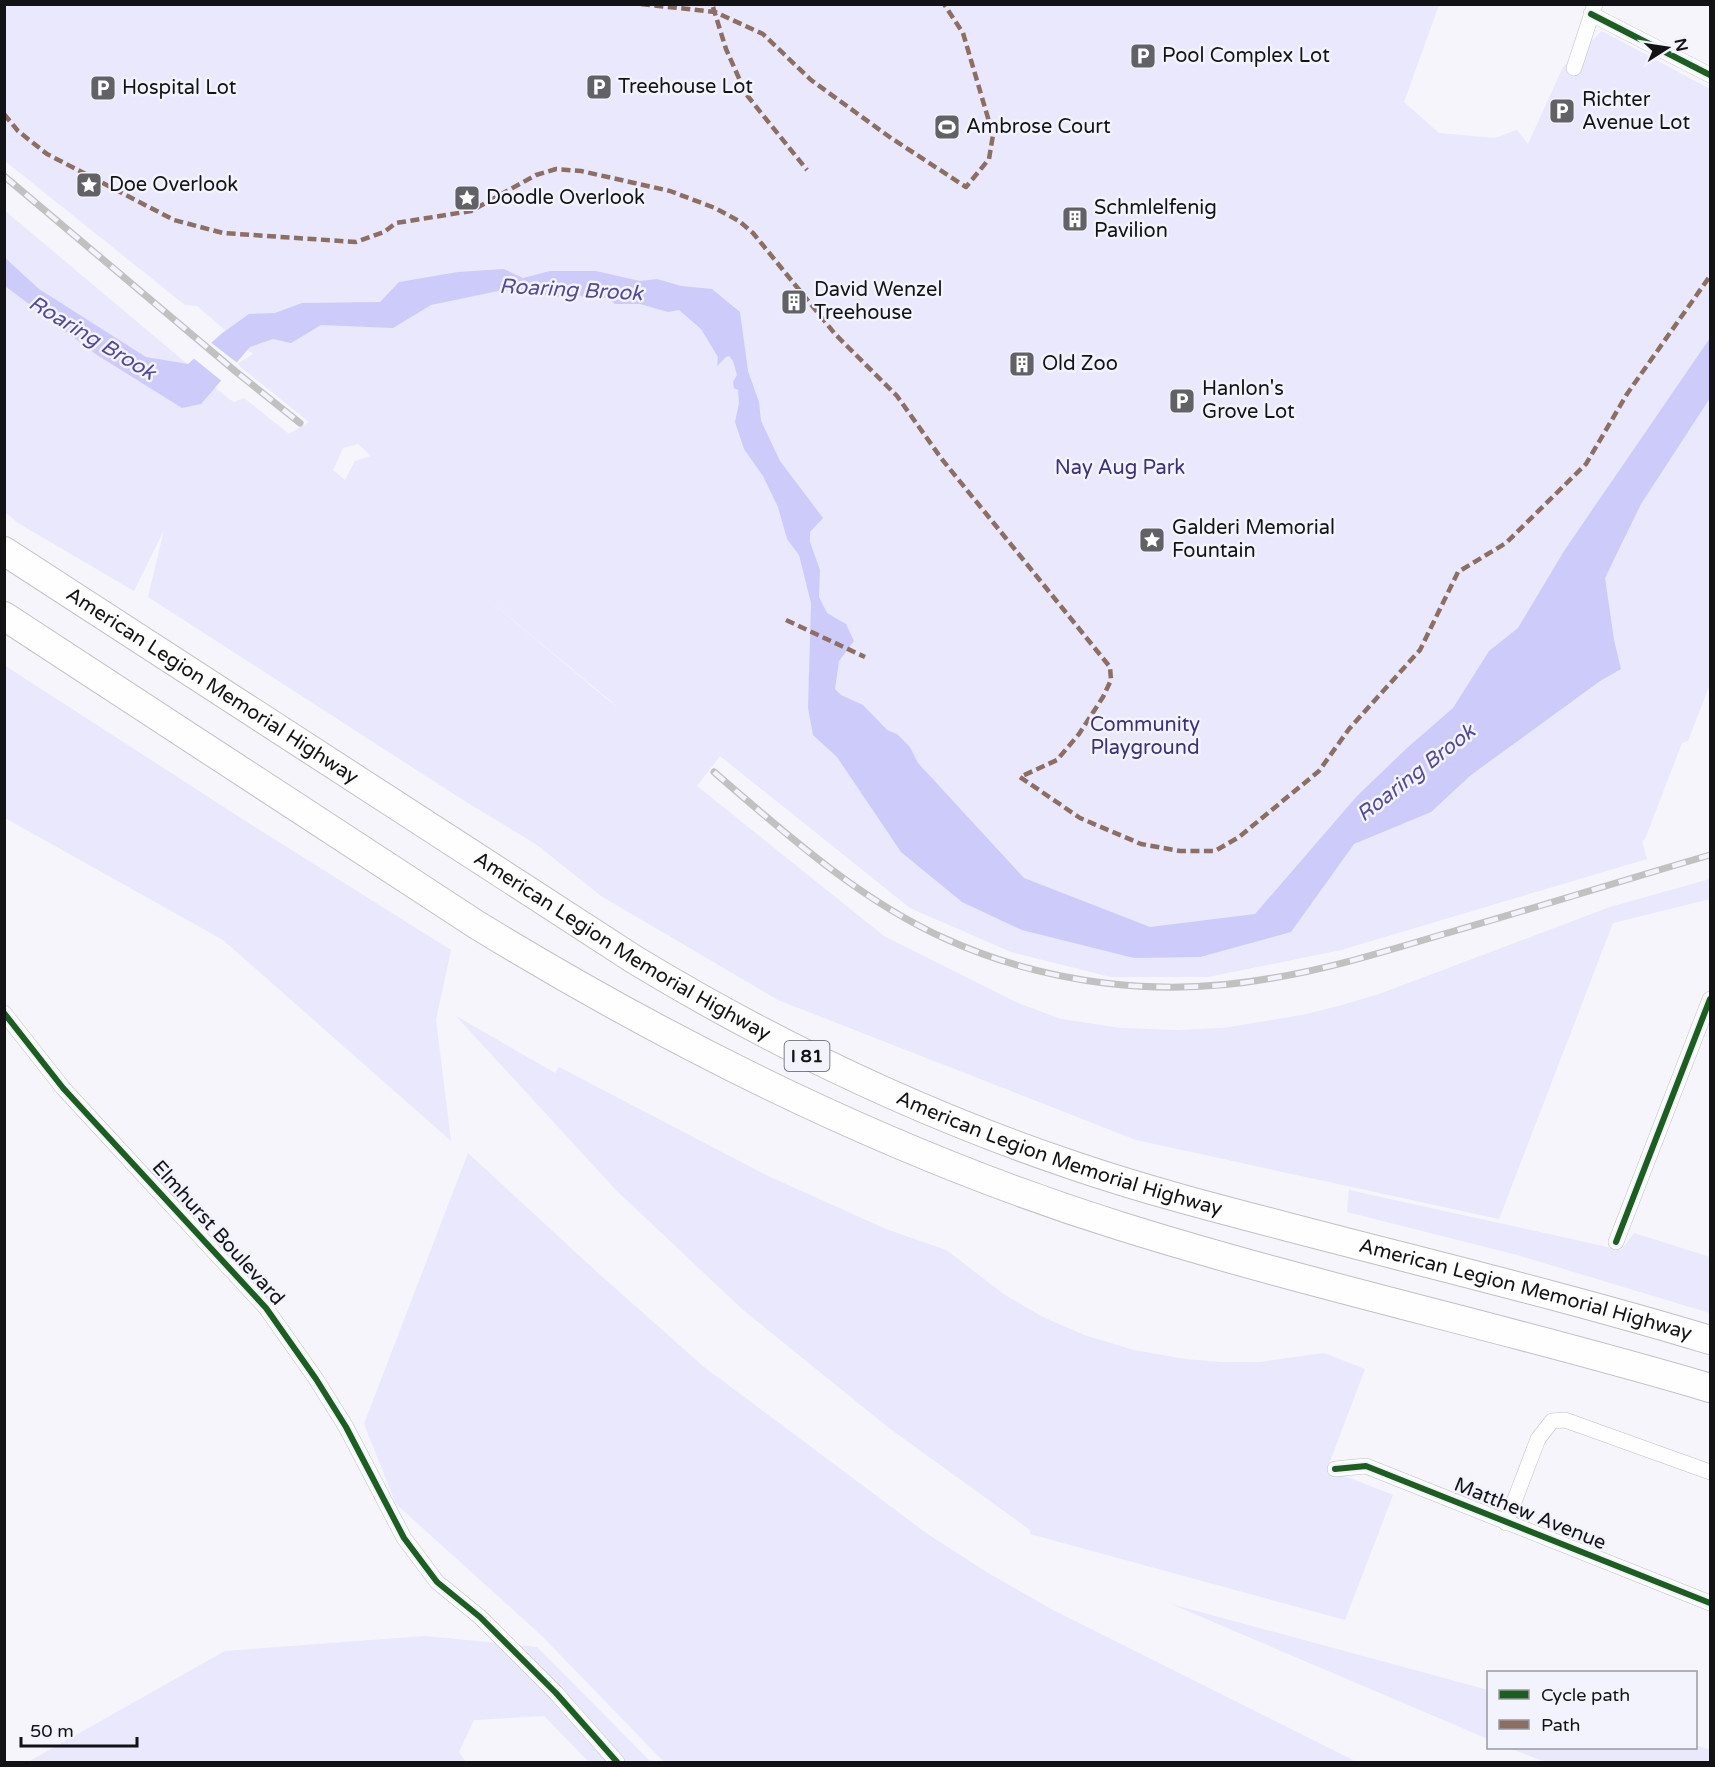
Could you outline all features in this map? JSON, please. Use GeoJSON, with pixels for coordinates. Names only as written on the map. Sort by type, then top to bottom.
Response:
{"type":"FeatureCollection","features":[{"type":"Feature","properties":{"kind":"highway","name":"American Legion Memorial Highway"},"geometry":{"type":"LineString","coordinates":[[4,551],[635,960],[776,1041],[888,1095],[992,1137],[1118,1180],[1710,1340]]}},
{"type":"Feature","properties":{"kind":"highway","name":"I 81"},"geometry":{"type":"LineString","coordinates":[[4,616],[477,925],[551,970],[676,1039],[856,1126],[982,1177],[1119,1226],[1253,1265],[1710,1388]]}},
{"type":"Feature","properties":{"kind":"street"},"geometry":{"type":"LineString","coordinates":[[1574,68],[1593,9],[1710,75]]}},
{"type":"Feature","properties":{"kind":"street"},"geometry":{"type":"LineString","coordinates":[[1616,1242],[1710,999]]}},
{"type":"Feature","properties":{"kind":"street","name":"Elmhurst Boulevard"},"geometry":{"type":"LineString","coordinates":[[4,1013],[63,1088],[266,1308],[316,1379],[346,1427],[404,1538],[437,1582],[480,1617],[556,1693],[617,1762]]}},
{"type":"Feature","properties":{"kind":"street"},"geometry":{"type":"LineString","coordinates":[[1506,1523],[1538,1439],[1552,1421],[1565,1420],[1710,1472]]}},
{"type":"Feature","properties":{"kind":"street","name":"Matthew Avenue"},"geometry":{"type":"LineString","coordinates":[[1335,1468],[1366,1466],[1710,1603]]}},
{"type":"Feature","properties":{"kind":"green space","name":"Nay Aug Park"},"geometry":{"type":"Polygon","coordinates":[[[5,5],[1439,5],[1404,102],[1439,133],[1495,138],[1517,130],[1528,144],[1563,67],[1602,31],[1710,89],[1710,684],[1688,741],[1682,743],[1645,839],[1642,841],[1647,859],[1341,950],[1208,977],[1111,977],[1011,952],[910,908],[720,756],[697,786],[884,936],[1018,1003],[1061,1019],[1121,1028],[1177,1030],[1223,1028],[1302,1015],[1379,994],[1610,907],[1710,879],[1710,899],[1613,923],[1499,1219],[1136,1140],[778,1000],[601,896],[537,845],[148,597],[164,530],[134,591],[18,523],[5,512],[4,210],[229,399],[234,402],[244,398],[289,434],[309,422],[237,364],[253,354],[197,306],[185,305],[5,161],[5,5]],[[358,444],[343,448],[333,470],[345,480],[355,461],[371,456],[358,444]],[[472,586],[609,701],[618,707],[472,586]]]}},
{"type":"Feature","properties":{"kind":"green space"},"geometry":{"type":"Polygon","coordinates":[[[4,665],[451,950],[436,1020],[451,1141],[223,940],[5,818],[4,665]]]}},
{"type":"Feature","properties":{"kind":"green space"},"geometry":{"type":"Polygon","coordinates":[[[456,1016],[555,1073],[559,1067],[768,1176],[886,1229],[946,1250],[1005,1295],[1043,1317],[1084,1335],[1134,1350],[1185,1359],[1259,1362],[1324,1353],[1365,1369],[1327,1469],[1393,1495],[1345,1620],[1030,1534],[1030,1530],[889,1428],[742,1309],[616,1190],[456,1016]]]}},
{"type":"Feature","properties":{"kind":"green space"},"geometry":{"type":"Polygon","coordinates":[[[468,1153],[704,1367],[926,1533],[988,1573],[1053,1610],[1357,1762],[664,1762],[542,1636],[396,1504],[364,1424],[468,1153]]]}},
{"type":"Feature","properties":{"kind":"green space"},"geometry":{"type":"Polygon","coordinates":[[[1349,1190],[1621,1250],[1634,1233],[1710,1257],[1710,1313],[1517,1255],[1347,1212],[1349,1190]]]}},
{"type":"Feature","properties":{"kind":"green space"},"geometry":{"type":"Polygon","coordinates":[[[1171,1604],[1487,1690],[1487,1739],[1171,1604]]]}},
{"type":"Feature","properties":{"kind":"green space"},"geometry":{"type":"Polygon","coordinates":[[[425,1636],[537,1647],[651,1762],[589,1762],[544,1716],[474,1720],[459,1752],[466,1762],[28,1762],[225,1651],[425,1636]]]}},
{"type":"Feature","properties":{"kind":"green space"},"geometry":{"type":"Polygon","coordinates":[[[1697,1745],[1710,1750],[1710,1762],[1546,1762],[1512,1749],[1697,1749],[1697,1745]]]}},
{"type":"Feature","properties":{"kind":"water","name":"Roaring Brook"},"geometry":{"type":"Polygon","coordinates":[[[4,257],[39,289],[146,357],[188,364],[221,334],[249,314],[275,313],[302,303],[380,302],[399,282],[458,272],[504,269],[523,278],[550,271],[596,271],[640,281],[657,279],[681,286],[712,289],[740,312],[748,371],[759,402],[761,421],[780,461],[823,518],[810,532],[810,542],[820,570],[819,597],[827,613],[846,624],[854,641],[839,661],[835,689],[841,695],[863,705],[887,730],[897,734],[910,747],[918,763],[1024,878],[1150,927],[1255,914],[1357,796],[1453,708],[1489,651],[1518,628],[1564,551],[1710,338],[1710,398],[1641,504],[1605,578],[1614,640],[1621,669],[1600,681],[1471,775],[1431,812],[1354,844],[1291,932],[1200,957],[1134,958],[1022,930],[962,902],[901,852],[837,757],[813,735],[808,708],[811,603],[799,555],[787,539],[778,507],[763,476],[744,449],[735,422],[739,403],[738,390],[734,388],[733,382],[737,375],[733,361],[729,356],[717,366],[718,357],[701,329],[679,310],[668,312],[640,304],[615,304],[608,298],[588,299],[574,293],[557,297],[516,290],[498,291],[431,305],[393,328],[321,325],[291,343],[273,339],[250,347],[201,404],[182,408],[97,355],[5,286],[4,257]]]}},
{"type":"Feature","properties":{"kind":"pier"},"geometry":{"type":"Polygon","coordinates":[[[209,341],[240,365],[224,383],[192,357],[209,341]]]}},
{"type":"Feature","properties":{"kind":"railway"},"geometry":{"type":"LineString","coordinates":[[4,176],[300,423]]}},
{"type":"Feature","properties":{"kind":"railway"},"geometry":{"type":"LineString","coordinates":[[714,772],[824,864],[853,885],[883,905],[946,939],[985,955],[1065,977],[1148,987],[1232,984],[1341,964],[1710,855]]}},
{"type":"Feature","properties":{"kind":"marked path"},"geometry":{"type":"LineString","coordinates":[[641,4],[715,12],[763,34],[811,80],[891,138],[966,187],[989,159],[993,135],[963,33],[944,4]]}},
{"type":"Feature","properties":{"kind":"marked path"},"geometry":{"type":"LineString","coordinates":[[713,7],[726,49],[746,94],[807,170]]}},
{"type":"Feature","properties":{"kind":"marked path"},"geometry":{"type":"LineString","coordinates":[[4,114],[18,131],[47,154],[174,220],[223,233],[356,242],[384,232],[396,223],[471,211],[536,175],[556,169],[581,171],[670,191],[715,208],[739,221],[753,233],[835,334],[897,396],[941,458],[1110,667],[1111,680],[1079,734],[1057,760],[1020,777],[1080,818],[1141,844],[1180,851],[1215,851],[1239,837],[1319,771],[1349,729],[1420,650],[1458,572],[1506,543],[1586,464],[1627,394],[1710,276]]}},
{"type":"Feature","properties":{"kind":"marked path"},"geometry":{"type":"LineString","coordinates":[[786,620],[865,657]]}},
{"type":"Feature","properties":{"kind":"cycle path"},"geometry":{"type":"LineString","coordinates":[[1591,14],[1710,75]]}},
{"type":"Feature","properties":{"kind":"cycle path"},"geometry":{"type":"LineString","coordinates":[[1616,1242],[1710,999]]}},
{"type":"Feature","properties":{"kind":"cycle path"},"geometry":{"type":"LineString","coordinates":[[4,1013],[63,1088],[266,1308],[316,1379],[346,1427],[404,1538],[437,1582],[480,1617],[556,1693],[617,1762]]}},
{"type":"Feature","properties":{"kind":"cycle path"},"geometry":{"type":"LineString","coordinates":[[1335,1469],[1366,1466],[1710,1603]]}},
{"type":"Feature","properties":{"kind":"place","name":"Pool Complex Lot"},"geometry":{"type":"Point","coordinates":[1143,56]}},
{"type":"Feature","properties":{"kind":"place","name":"Treehouse Lot"},"geometry":{"type":"Point","coordinates":[599,87]}},
{"type":"Feature","properties":{"kind":"place","name":"Hospital Lot"},"geometry":{"type":"Point","coordinates":[103,88]}},
{"type":"Feature","properties":{"kind":"place","name":"Richter Avenue Lot"},"geometry":{"type":"Point","coordinates":[1562,111]}},
{"type":"Feature","properties":{"kind":"place","name":"Ambrose Court"},"geometry":{"type":"Point","coordinates":[947,127]}},
{"type":"Feature","properties":{"kind":"place","name":"Doe Overlook"},"geometry":{"type":"Point","coordinates":[89,185]}},
{"type":"Feature","properties":{"kind":"place","name":"Doodle Overlook"},"geometry":{"type":"Point","coordinates":[467,198]}},
{"type":"Feature","properties":{"kind":"place","name":"Schmlelfenig Pavilion"},"geometry":{"type":"Point","coordinates":[1075,219]}},
{"type":"Feature","properties":{"kind":"place","name":"David Wenzel Treehouse"},"geometry":{"type":"Point","coordinates":[794,302]}},
{"type":"Feature","properties":{"kind":"place","name":"Old Zoo"},"geometry":{"type":"Point","coordinates":[1022,364]}},
{"type":"Feature","properties":{"kind":"place","name":"Hanlon's Grove Lot"},"geometry":{"type":"Point","coordinates":[1182,401]}},
{"type":"Feature","properties":{"kind":"place","name":"Galderi Memorial Fountain"},"geometry":{"type":"Point","coordinates":[1152,540]}},
{"type":"Feature","properties":{"kind":"park label","name":"Community Playground"},"geometry":{"type":"Point","coordinates":[1145,736]}}]}
